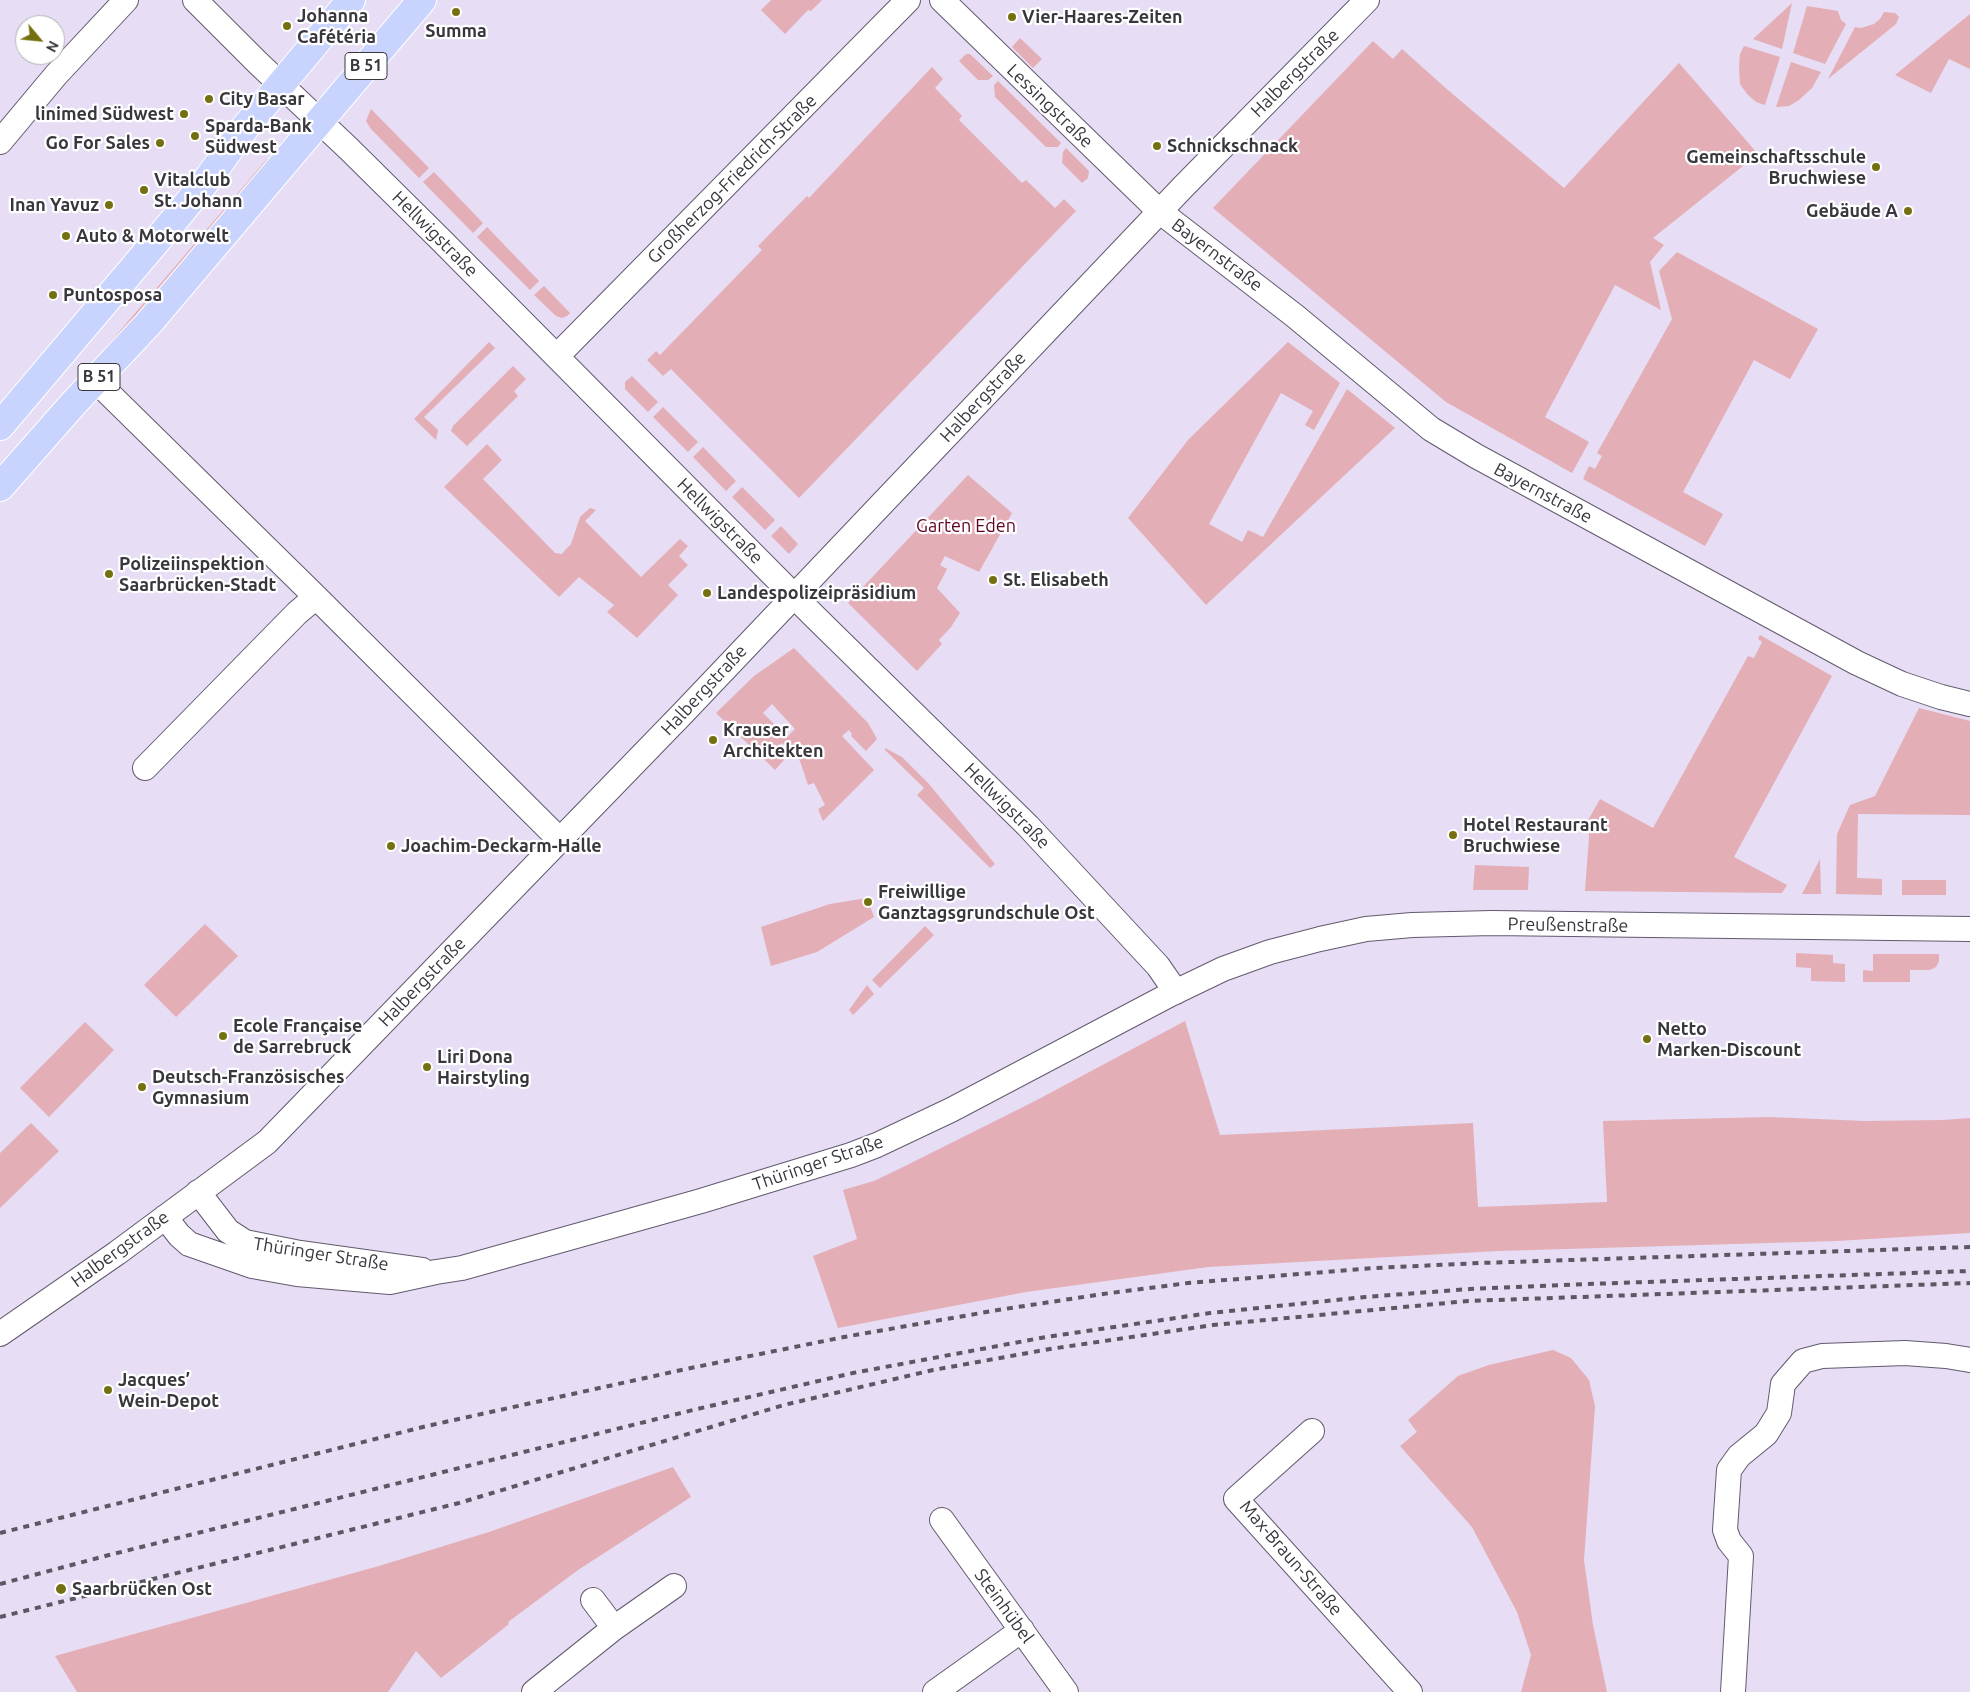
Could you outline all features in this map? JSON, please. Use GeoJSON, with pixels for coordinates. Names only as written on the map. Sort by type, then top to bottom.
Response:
{"type":"FeatureCollection","features":[{"type":"Feature","properties":{"kind":"main road","name":"B 51"},"geometry":{"type":"LineString","coordinates":[[0,426],[180,213],[210,176],[243,130],[351,0]]}},
{"type":"Feature","properties":{"kind":"main road","name":"B 51"},"geometry":{"type":"LineString","coordinates":[[0,486],[148,324],[422,0]]}},
{"type":"Feature","properties":{"kind":"street"},"geometry":{"type":"LineString","coordinates":[[0,142],[56,75],[126,0]]}},
{"type":"Feature","properties":{"kind":"street","name":"Hellwigstraße"},"geometry":{"type":"LineString","coordinates":[[195,0],[436,235],[1071,870],[1158,966],[1176,992]]}},
{"type":"Feature","properties":{"kind":"street","name":"Großherzog-Friedrich-Straße"},"geometry":{"type":"LineString","coordinates":[[557,356],[908,0]]}},
{"type":"Feature","properties":{"kind":"street","name":"Lessingstraße"},"geometry":{"type":"LineString","coordinates":[[942,0],[1159,211]]}},
{"type":"Feature","properties":{"kind":"street","name":"Halbergstraße"},"geometry":{"type":"LineString","coordinates":[[0,1334],[116,1253],[267,1142],[560,840],[1159,211],[1366,0]]}},
{"type":"Feature","properties":{"kind":"street","name":"Bayernstraße"},"geometry":{"type":"LineString","coordinates":[[1159,211],[1254,283],[1424,424],[1452,442],[1857,663],[1902,684],[1941,698],[1970,704]]}},
{"type":"Feature","properties":{"kind":"street"},"geometry":{"type":"LineString","coordinates":[[95,380],[560,840]]}},
{"type":"Feature","properties":{"kind":"street"},"geometry":{"type":"LineString","coordinates":[[145,768],[297,612],[316,597]]}},
{"type":"Feature","properties":{"kind":"street","name":"Preußenstraße"},"geometry":{"type":"LineString","coordinates":[[1176,992],[1223,969],[1270,952],[1366,929],[1412,925],[1492,923],[1970,929]]}},
{"type":"Feature","properties":{"kind":"street","name":"Thüringer Straße"},"geometry":{"type":"LineString","coordinates":[[165,1217],[179,1235],[190,1244],[252,1266],[297,1274],[390,1282],[462,1268],[701,1202],[816,1167],[877,1146],[951,1110],[1176,992]]}},
{"type":"Feature","properties":{"kind":"street","name":"Thüringer Straße"},"geometry":{"type":"LineString","coordinates":[[198,1192],[228,1231],[245,1242],[300,1253],[436,1272]]}},
{"type":"Feature","properties":{"kind":"street"},"geometry":{"type":"LineString","coordinates":[[1733,1692],[1741,1556],[1729,1541],[1724,1530],[1729,1470],[1740,1456],[1766,1434],[1778,1413],[1782,1384],[1803,1361],[1822,1356],[1905,1353],[1970,1360]]}},
{"type":"Feature","properties":{"kind":"street","name":"Max-Braun-Straße"},"geometry":{"type":"LineString","coordinates":[[1312,1431],[1236,1499],[1410,1692]]}},
{"type":"Feature","properties":{"kind":"street","name":"Steinhübel"},"geometry":{"type":"LineString","coordinates":[[942,1520],[1066,1692]]}},
{"type":"Feature","properties":{"kind":"street"},"geometry":{"type":"LineString","coordinates":[[534,1692],[614,1628],[674,1586]]}},
{"type":"Feature","properties":{"kind":"street"},"geometry":{"type":"LineString","coordinates":[[593,1600],[614,1628]]}},
{"type":"Feature","properties":{"kind":"street"},"geometry":{"type":"LineString","coordinates":[[935,1692],[1022,1630]]}},
{"type":"Feature","properties":{"kind":"green space"},"geometry":{"type":"Polygon","coordinates":[[[771,0],[822,0],[811,11],[808,10],[785,34],[761,10],[771,0]]]}},
{"type":"Feature","properties":{"kind":"green space"},"geometry":{"type":"Polygon","coordinates":[[[1792,3],[1782,49],[1753,39],[1792,3]]]}},
{"type":"Feature","properties":{"kind":"green space"},"geometry":{"type":"Polygon","coordinates":[[[1807,6],[1838,11],[1841,20],[1846,24],[1825,64],[1793,53],[1807,6]]]}},
{"type":"Feature","properties":{"kind":"green space"},"geometry":{"type":"Polygon","coordinates":[[[1884,12],[1895,13],[1899,17],[1896,24],[1828,79],[1855,27],[1861,28],[1874,24],[1884,12]]]}},
{"type":"Feature","properties":{"kind":"green space"},"geometry":{"type":"Polygon","coordinates":[[[1970,14],[1970,69],[1949,59],[1931,93],[1895,75],[1970,14]]]}},
{"type":"Feature","properties":{"kind":"green space"},"geometry":{"type":"Polygon","coordinates":[[[1020,38],[1042,59],[1033,68],[1012,47],[1020,38]]]}},
{"type":"Feature","properties":{"kind":"green space"},"geometry":{"type":"Polygon","coordinates":[[[1373,41],[1393,59],[1402,49],[1564,188],[1679,63],[1758,154],[1653,238],[1664,245],[1650,262],[1661,310],[1615,285],[1545,417],[1589,442],[1572,473],[1446,402],[1213,208],[1373,41]]]}},
{"type":"Feature","properties":{"kind":"green space"},"geometry":{"type":"Polygon","coordinates":[[[1744,46],[1780,57],[1765,105],[1756,102],[1740,84],[1740,54],[1744,46]]]}},
{"type":"Feature","properties":{"kind":"green space"},"geometry":{"type":"Polygon","coordinates":[[[966,54],[970,54],[993,76],[988,80],[978,80],[959,61],[966,54]]]}},
{"type":"Feature","properties":{"kind":"green space"},"geometry":{"type":"Polygon","coordinates":[[[1791,62],[1821,72],[1812,88],[1799,100],[1789,106],[1776,107],[1791,62]]]}},
{"type":"Feature","properties":{"kind":"green space"},"geometry":{"type":"Polygon","coordinates":[[[932,67],[943,79],[935,88],[962,116],[959,120],[1022,183],[1026,180],[1055,208],[1064,199],[1076,211],[799,498],[671,369],[663,376],[647,360],[656,351],[660,355],[762,250],[758,246],[807,196],[809,198],[932,67]]]}},
{"type":"Feature","properties":{"kind":"green space"},"geometry":{"type":"Polygon","coordinates":[[[998,81],[1061,143],[1058,147],[1046,147],[995,97],[994,85],[998,81]]]}},
{"type":"Feature","properties":{"kind":"green space"},"geometry":{"type":"Polygon","coordinates":[[[371,109],[429,168],[419,178],[371,129],[366,121],[371,109]]]}},
{"type":"Feature","properties":{"kind":"green space"},"geometry":{"type":"Polygon","coordinates":[[[1066,148],[1089,171],[1088,178],[1082,183],[1062,163],[1063,152],[1066,148]]]}},
{"type":"Feature","properties":{"kind":"green space"},"geometry":{"type":"Polygon","coordinates":[[[267,159],[272,163],[191,261],[78,380],[267,159]]]}},
{"type":"Feature","properties":{"kind":"green space"},"geometry":{"type":"Polygon","coordinates":[[[434,172],[483,223],[473,233],[423,182],[434,172]]]}},
{"type":"Feature","properties":{"kind":"green space"},"geometry":{"type":"Polygon","coordinates":[[[487,227],[539,281],[530,290],[477,237],[487,227]]]}},
{"type":"Feature","properties":{"kind":"green space"},"geometry":{"type":"Polygon","coordinates":[[[1677,252],[1818,329],[1790,379],[1754,360],[1683,492],[1723,514],[1705,546],[1583,479],[1589,466],[1595,469],[1602,456],[1597,453],[1672,319],[1659,271],[1677,252]]]}},
{"type":"Feature","properties":{"kind":"green space"},"geometry":{"type":"Polygon","coordinates":[[[544,286],[570,313],[567,316],[562,318],[556,316],[534,295],[544,286]]]}},
{"type":"Feature","properties":{"kind":"green space"},"geometry":{"type":"Polygon","coordinates":[[[489,342],[495,348],[424,417],[438,430],[436,440],[414,419],[489,342]]]}},
{"type":"Feature","properties":{"kind":"green space"},"geometry":{"type":"Polygon","coordinates":[[[1288,342],[1340,383],[1314,430],[1305,425],[1313,411],[1281,393],[1209,524],[1242,542],[1248,530],[1263,537],[1347,389],[1395,428],[1206,605],[1128,518],[1188,440],[1288,342]]]}},
{"type":"Feature","properties":{"kind":"green space"},"geometry":{"type":"Polygon","coordinates":[[[513,366],[526,379],[514,391],[518,396],[467,446],[451,431],[453,426],[513,366]]]}},
{"type":"Feature","properties":{"kind":"green space"},"geometry":{"type":"Polygon","coordinates":[[[632,376],[658,402],[648,412],[625,389],[625,382],[632,376]]]}},
{"type":"Feature","properties":{"kind":"green space"},"geometry":{"type":"Polygon","coordinates":[[[663,407],[698,442],[688,452],[653,417],[663,407]]]}},
{"type":"Feature","properties":{"kind":"green space"},"geometry":{"type":"Polygon","coordinates":[[[487,444],[502,460],[483,479],[555,553],[562,554],[571,544],[580,517],[590,508],[596,510],[585,521],[641,577],[680,539],[688,546],[679,556],[688,565],[668,585],[678,595],[637,638],[607,612],[614,605],[579,577],[559,597],[444,487],[487,444]]]}},
{"type":"Feature","properties":{"kind":"green space"},"geometry":{"type":"Polygon","coordinates":[[[703,447],[736,481],[726,491],[693,457],[703,447]]]}},
{"type":"Feature","properties":{"kind":"green space","name":"Garten Eden"},"geometry":{"type":"Polygon","coordinates":[[[968,475],[1012,513],[979,572],[945,556],[940,565],[947,569],[937,588],[960,613],[939,640],[942,644],[917,671],[848,603],[968,475]]]}},
{"type":"Feature","properties":{"kind":"green space"},"geometry":{"type":"Polygon","coordinates":[[[742,487],[775,520],[765,530],[732,497],[742,487]]]}},
{"type":"Feature","properties":{"kind":"green space"},"geometry":{"type":"Polygon","coordinates":[[[781,526],[798,544],[789,554],[771,536],[781,526]]]}},
{"type":"Feature","properties":{"kind":"green space"},"geometry":{"type":"Polygon","coordinates":[[[1760,635],[1832,676],[1734,857],[1787,885],[1782,893],[1585,891],[1589,837],[1589,829],[1586,824],[1600,799],[1653,828],[1748,656],[1754,658],[1762,642],[1758,639],[1760,635]]]}},
{"type":"Feature","properties":{"kind":"green space"},"geometry":{"type":"Polygon","coordinates":[[[794,648],[868,723],[877,739],[866,751],[851,736],[852,734],[849,730],[842,736],[874,770],[823,821],[818,809],[825,805],[814,783],[808,785],[800,761],[787,747],[782,743],[775,749],[784,760],[775,770],[716,713],[754,676],[794,648]],[[772,704],[763,713],[787,737],[795,729],[772,704]]]}},
{"type":"Feature","properties":{"kind":"green space"},"geometry":{"type":"Polygon","coordinates":[[[1919,708],[1970,721],[1970,815],[1858,814],[1857,878],[1882,879],[1882,895],[1836,894],[1837,834],[1850,805],[1875,796],[1919,708]]]}},
{"type":"Feature","properties":{"kind":"green space"},"geometry":{"type":"Polygon","coordinates":[[[885,748],[902,757],[929,784],[995,864],[990,868],[917,795],[924,788],[885,748]]]}},
{"type":"Feature","properties":{"kind":"green space"},"geometry":{"type":"Polygon","coordinates":[[[1820,859],[1821,894],[1802,894],[1820,859]]]}},
{"type":"Feature","properties":{"kind":"green space"},"geometry":{"type":"Polygon","coordinates":[[[1475,865],[1529,867],[1528,890],[1473,890],[1475,865]]]}},
{"type":"Feature","properties":{"kind":"green space"},"geometry":{"type":"Polygon","coordinates":[[[1902,880],[1946,880],[1946,895],[1902,895],[1902,880]]]}},
{"type":"Feature","properties":{"kind":"green space"},"geometry":{"type":"Polygon","coordinates":[[[867,898],[874,917],[817,952],[771,966],[761,927],[830,904],[867,898]]]}},
{"type":"Feature","properties":{"kind":"green space"},"geometry":{"type":"Polygon","coordinates":[[[205,924],[238,956],[176,1017],[144,985],[205,924]]]}},
{"type":"Feature","properties":{"kind":"green space"},"geometry":{"type":"Polygon","coordinates":[[[925,926],[934,935],[880,988],[872,980],[925,926]]]}},
{"type":"Feature","properties":{"kind":"green space"},"geometry":{"type":"Polygon","coordinates":[[[1796,953],[1833,955],[1833,963],[1845,964],[1845,982],[1811,981],[1811,968],[1796,967],[1796,953]]]}},
{"type":"Feature","properties":{"kind":"green space"},"geometry":{"type":"Polygon","coordinates":[[[1873,954],[1939,954],[1939,961],[1936,967],[1930,970],[1910,970],[1910,982],[1863,982],[1863,970],[1873,971],[1873,954]]]}},
{"type":"Feature","properties":{"kind":"green space"},"geometry":{"type":"Polygon","coordinates":[[[867,985],[874,994],[853,1015],[849,1010],[867,985]]]}},
{"type":"Feature","properties":{"kind":"green space"},"geometry":{"type":"Polygon","coordinates":[[[1185,1021],[1220,1135],[1473,1123],[1478,1207],[1607,1202],[1603,1121],[1769,1117],[1865,1121],[1970,1118],[1970,1233],[1836,1241],[1498,1251],[1208,1267],[1026,1292],[838,1328],[813,1256],[857,1239],[843,1190],[874,1181],[901,1168],[1035,1101],[1185,1021]]]}},
{"type":"Feature","properties":{"kind":"green space"},"geometry":{"type":"Polygon","coordinates":[[[85,1022],[114,1050],[49,1117],[20,1088],[85,1022]]]}},
{"type":"Feature","properties":{"kind":"green space"},"geometry":{"type":"Polygon","coordinates":[[[31,1123],[59,1151],[0,1208],[0,1153],[31,1123]]]}},
{"type":"Feature","properties":{"kind":"green space"},"geometry":{"type":"Polygon","coordinates":[[[1553,1350],[1571,1358],[1589,1380],[1595,1406],[1584,1560],[1593,1625],[1607,1692],[1521,1692],[1531,1655],[1517,1612],[1472,1527],[1400,1446],[1417,1432],[1408,1420],[1458,1376],[1489,1365],[1553,1350]]]}},
{"type":"Feature","properties":{"kind":"green space"},"geometry":{"type":"Polygon","coordinates":[[[673,1467],[691,1497],[578,1570],[508,1622],[509,1624],[441,1678],[416,1651],[388,1692],[77,1692],[55,1656],[379,1566],[489,1532],[673,1467]]]}},
{"type":"Feature","properties":{"kind":"railway"},"geometry":{"type":"LineString","coordinates":[[0,1533],[427,1426],[686,1369],[844,1337],[1103,1294],[1188,1283],[1375,1268],[1970,1247]]}},
{"type":"Feature","properties":{"kind":"railway"},"geometry":{"type":"LineString","coordinates":[[0,1584],[109,1555],[693,1410],[853,1373],[1046,1337],[1210,1313],[1365,1297],[1470,1289],[1970,1271]]}},
{"type":"Feature","properties":{"kind":"railway"},"geometry":{"type":"LineString","coordinates":[[0,1617],[459,1503],[784,1405],[933,1370],[1050,1349],[1213,1325],[1468,1301],[1970,1283]]}},
{"type":"Feature","properties":{"kind":"place","name":"Summa"},"geometry":{"type":"Point","coordinates":[456,12]}},
{"type":"Feature","properties":{"kind":"place","name":"Vier-Haares-Zeiten"},"geometry":{"type":"Point","coordinates":[1012,17]}},
{"type":"Feature","properties":{"kind":"place","name":"Johanna Cafétéria"},"geometry":{"type":"Point","coordinates":[287,26]}},
{"type":"Feature","properties":{"kind":"place","name":"City Basar"},"geometry":{"type":"Point","coordinates":[209,99]}},
{"type":"Feature","properties":{"kind":"place","name":"linimed Südwest"},"geometry":{"type":"Point","coordinates":[184,114]}},
{"type":"Feature","properties":{"kind":"place","name":"Sparda-Bank Südwest"},"geometry":{"type":"Point","coordinates":[195,136]}},
{"type":"Feature","properties":{"kind":"place","name":"Go For Sales"},"geometry":{"type":"Point","coordinates":[160,143]}},
{"type":"Feature","properties":{"kind":"place","name":"Schnickschnack"},"geometry":{"type":"Point","coordinates":[1157,146]}},
{"type":"Feature","properties":{"kind":"place","name":"Gemeinschaftsschule Bruchwiese"},"geometry":{"type":"Point","coordinates":[1876,167]}},
{"type":"Feature","properties":{"kind":"place","name":"Vitalclub St. Johann"},"geometry":{"type":"Point","coordinates":[144,190]}},
{"type":"Feature","properties":{"kind":"place","name":"Inan Yavuz"},"geometry":{"type":"Point","coordinates":[109,205]}},
{"type":"Feature","properties":{"kind":"place","name":"Gebäude A"},"geometry":{"type":"Point","coordinates":[1908,211]}},
{"type":"Feature","properties":{"kind":"place","name":"Auto & Motorwelt"},"geometry":{"type":"Point","coordinates":[66,236]}},
{"type":"Feature","properties":{"kind":"place","name":"Puntosposa"},"geometry":{"type":"Point","coordinates":[53,295]}},
{"type":"Feature","properties":{"kind":"place","name":"Polizeiinspektion Saarbrücken-Stadt"},"geometry":{"type":"Point","coordinates":[109,574]}},
{"type":"Feature","properties":{"kind":"place","name":"St. Elisabeth"},"geometry":{"type":"Point","coordinates":[993,580]}},
{"type":"Feature","properties":{"kind":"place","name":"Landespolizeipräsidium"},"geometry":{"type":"Point","coordinates":[707,593]}},
{"type":"Feature","properties":{"kind":"place","name":"Krauser Architekten"},"geometry":{"type":"Point","coordinates":[713,740]}},
{"type":"Feature","properties":{"kind":"place","name":"Hotel Restaurant Bruchwiese"},"geometry":{"type":"Point","coordinates":[1453,835]}},
{"type":"Feature","properties":{"kind":"place","name":"Joachim-Deckarm-Halle"},"geometry":{"type":"Point","coordinates":[391,846]}},
{"type":"Feature","properties":{"kind":"place","name":"Freiwillige Ganztagsgrundschule Ost"},"geometry":{"type":"Point","coordinates":[868,902]}},
{"type":"Feature","properties":{"kind":"place","name":"Ecole Française de Sarrebruck"},"geometry":{"type":"Point","coordinates":[223,1036]}},
{"type":"Feature","properties":{"kind":"place","name":"Netto Marken-Discount"},"geometry":{"type":"Point","coordinates":[1647,1039]}},
{"type":"Feature","properties":{"kind":"place","name":"Liri Dona Hairstyling"},"geometry":{"type":"Point","coordinates":[427,1067]}},
{"type":"Feature","properties":{"kind":"place","name":"Deutsch-Französisches Gymnasium"},"geometry":{"type":"Point","coordinates":[142,1087]}},
{"type":"Feature","properties":{"kind":"place","name":"Jacques’ Wein-Depot"},"geometry":{"type":"Point","coordinates":[108,1390]}},
{"type":"Feature","properties":{"kind":"place","name":"Saarbrücken Ost"},"geometry":{"type":"Point","coordinates":[61,1589]}}]}
